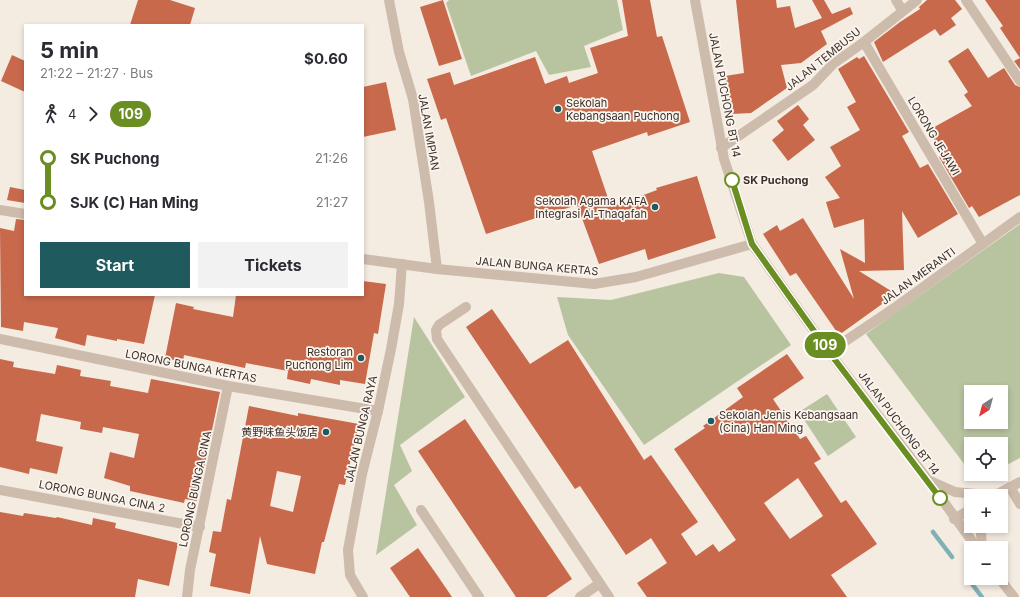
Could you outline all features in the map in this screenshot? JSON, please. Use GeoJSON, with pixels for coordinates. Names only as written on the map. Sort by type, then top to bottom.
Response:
{"type":"FeatureCollection","features":[{"type":"Feature","properties":{"kind":"street","name":"JALAN IMPIAN"},"geometry":{"type":"LineString","coordinates":[[389,0],[399,52],[413,99],[429,202],[436,269]]}},
{"type":"Feature","properties":{"kind":"street","name":"JALAN PUCHONG BT 14"},"geometry":{"type":"LineString","coordinates":[[695,0],[721,148],[752,244],[829,352],[928,480],[954,519],[971,541]]}},
{"type":"Feature","properties":{"kind":"street"},"geometry":{"type":"LineString","coordinates":[[896,0],[902,10]]}},
{"type":"Feature","properties":{"kind":"street","name":"JALAN TEMBUSU"},"geometry":{"type":"LineString","coordinates":[[721,148],[813,85],[833,64],[864,42],[902,10],[917,0]]}},
{"type":"Feature","properties":{"kind":"street"},"geometry":{"type":"LineString","coordinates":[[966,0],[1020,81]]}},
{"type":"Feature","properties":{"kind":"street","name":"LORONG JEJAWI"},"geometry":{"type":"LineString","coordinates":[[864,42],[983,244]]}},
{"type":"Feature","properties":{"kind":"street"},"geometry":{"type":"LineString","coordinates":[[0,210],[24,214]]}},
{"type":"Feature","properties":{"kind":"street","name":"JALAN MERANTI"},"geometry":{"type":"LineString","coordinates":[[829,352],[893,309],[1020,217]]}},
{"type":"Feature","properties":{"kind":"street","name":"JALAN BUNGA KERTAS"},"geometry":{"type":"LineString","coordinates":[[364,259],[436,269],[594,284],[636,277],[752,244]]}},
{"type":"Feature","properties":{"kind":"street","name":"JALAN BUNGA RAYA"},"geometry":{"type":"LineString","coordinates":[[362,597],[350,575],[348,550],[362,474],[378,411],[399,304],[402,264]]}},
{"type":"Feature","properties":{"kind":"street"},"geometry":{"type":"LineString","coordinates":[[466,307],[439,325],[436,330],[438,339],[609,597]]}},
{"type":"Feature","properties":{"kind":"street","name":"LORONG BUNGA KERTAS"},"geometry":{"type":"LineString","coordinates":[[0,339],[228,386],[378,411]]}},
{"type":"Feature","properties":{"kind":"street","name":"LORONG BUNGA CINA"},"geometry":{"type":"LineString","coordinates":[[187,597],[190,570],[228,386]]}},
{"type":"Feature","properties":{"kind":"street"},"geometry":{"type":"LineString","coordinates":[[928,480],[955,492],[964,493]]}},
{"type":"Feature","properties":{"kind":"street"},"geometry":{"type":"LineString","coordinates":[[1007,489],[1020,482]]}},
{"type":"Feature","properties":{"kind":"street"},"geometry":{"type":"LineString","coordinates":[[1010,487],[1020,504]]}},
{"type":"Feature","properties":{"kind":"street","name":"LORONG BUNGA CINA 2"},"geometry":{"type":"LineString","coordinates":[[0,490],[200,527]]}},
{"type":"Feature","properties":{"kind":"street"},"geometry":{"type":"LineString","coordinates":[[421,510],[479,597]]}},
{"type":"Feature","properties":{"kind":"street"},"geometry":{"type":"LineString","coordinates":[[954,519],[964,513]]}},
{"type":"Feature","properties":{"kind":"street"},"geometry":{"type":"LineString","coordinates":[[580,597],[599,584]]}},
{"type":"Feature","properties":{"kind":"street"},"geometry":{"type":"LineString","coordinates":[[1005,585],[1014,597]]}},
{"type":"Feature","properties":{"kind":"green space"},"geometry":{"type":"Polygon","coordinates":[[[449,0],[617,0],[623,30],[584,46],[591,67],[549,75],[536,51],[471,76],[446,3],[449,0]]]}},
{"type":"Feature","properties":{"kind":"green space"},"geometry":{"type":"Polygon","coordinates":[[[1020,224],[1020,458],[1008,464],[1008,437],[964,437],[964,464],[866,334],[1020,224]]]}},
{"type":"Feature","properties":{"kind":"green space"},"geometry":{"type":"Polygon","coordinates":[[[719,273],[744,277],[791,345],[644,445],[568,335],[557,297],[611,300],[719,273]]]}},
{"type":"Feature","properties":{"kind":"green space"},"geometry":{"type":"Polygon","coordinates":[[[414,317],[465,397],[400,445],[412,471],[394,485],[417,525],[376,555],[414,317]]]}},
{"type":"Feature","properties":{"kind":"green space"},"geometry":{"type":"Polygon","coordinates":[[[827,394],[856,437],[828,456],[799,412],[827,394]]]}},
{"type":"Feature","properties":{"kind":"building"},"geometry":{"type":"Polygon","coordinates":[[[138,0],[170,0],[195,8],[190,24],[130,24],[138,0]]]}},
{"type":"Feature","properties":{"kind":"building"},"geometry":{"type":"Polygon","coordinates":[[[443,0],[462,59],[439,66],[420,7],[443,0]]]}},
{"type":"Feature","properties":{"kind":"building"},"geometry":{"type":"Polygon","coordinates":[[[622,0],[650,0],[657,37],[662,36],[690,122],[648,136],[647,132],[592,151],[611,207],[657,190],[656,188],[697,176],[716,238],[648,260],[645,249],[599,264],[577,205],[486,234],[446,118],[441,120],[427,79],[450,72],[454,85],[535,57],[545,84],[567,76],[569,83],[598,73],[590,48],[628,36],[622,0]]]}},
{"type":"Feature","properties":{"kind":"building"},"geometry":{"type":"Polygon","coordinates":[[[736,0],[776,0],[777,8],[790,6],[795,28],[822,18],[812,0],[824,0],[832,14],[850,7],[853,14],[821,31],[827,44],[801,63],[781,65],[787,88],[751,113],[732,114],[725,76],[744,73],[736,0]]]}},
{"type":"Feature","properties":{"kind":"building"},"geometry":{"type":"Polygon","coordinates":[[[927,0],[955,0],[962,9],[951,18],[956,25],[940,36],[935,29],[883,62],[874,42],[920,9],[919,7],[927,0]]]}},
{"type":"Feature","properties":{"kind":"building"},"geometry":{"type":"Polygon","coordinates":[[[985,0],[1020,0],[1020,58],[1000,28],[1003,26],[985,0]]]}},
{"type":"Feature","properties":{"kind":"building"},"geometry":{"type":"Polygon","coordinates":[[[968,48],[988,78],[1004,68],[1015,85],[1020,87],[1020,195],[979,217],[972,206],[969,208],[939,157],[943,155],[929,130],[972,106],[964,95],[968,92],[948,61],[968,48]]]}},
{"type":"Feature","properties":{"kind":"building"},"geometry":{"type":"Polygon","coordinates":[[[12,55],[24,61],[24,92],[1,81],[12,55]]]}},
{"type":"Feature","properties":{"kind":"building"},"geometry":{"type":"Polygon","coordinates":[[[864,56],[909,132],[902,136],[920,168],[928,164],[958,214],[918,238],[902,211],[904,270],[859,271],[896,294],[839,335],[796,273],[790,276],[763,234],[777,225],[780,231],[803,218],[854,299],[840,249],[865,263],[864,219],[834,228],[826,202],[840,198],[825,177],[841,166],[830,147],[860,130],[847,107],[856,102],[838,69],[857,57],[859,59],[864,56]]]}},
{"type":"Feature","properties":{"kind":"building"},"geometry":{"type":"Polygon","coordinates":[[[1020,58],[1020,69],[1014,61],[1020,58]]]}},
{"type":"Feature","properties":{"kind":"building"},"geometry":{"type":"Polygon","coordinates":[[[386,82],[396,130],[364,137],[364,87],[386,82]]]}},
{"type":"Feature","properties":{"kind":"building"},"geometry":{"type":"Polygon","coordinates":[[[798,105],[809,119],[803,125],[815,140],[788,161],[772,140],[784,130],[777,121],[798,105]]]}},
{"type":"Feature","properties":{"kind":"building"},"geometry":{"type":"Polygon","coordinates":[[[10,187],[24,190],[24,203],[7,200],[10,187]]]}},
{"type":"Feature","properties":{"kind":"building"},"geometry":{"type":"Polygon","coordinates":[[[16,219],[24,220],[24,296],[155,296],[144,344],[117,339],[117,341],[87,335],[85,346],[55,338],[58,328],[24,322],[23,331],[1,327],[0,228],[14,231],[16,219]]]}},
{"type":"Feature","properties":{"kind":"building"},"geometry":{"type":"Polygon","coordinates":[[[364,281],[386,284],[378,334],[374,333],[365,384],[340,380],[340,385],[311,379],[310,384],[287,379],[288,371],[246,363],[245,368],[184,355],[183,362],[165,358],[176,303],[194,307],[193,309],[233,317],[236,296],[364,296],[364,281]]]}},
{"type":"Feature","properties":{"kind":"building"},"geometry":{"type":"Polygon","coordinates":[[[492,309],[530,364],[568,340],[644,460],[651,455],[698,522],[681,534],[696,556],[713,544],[719,552],[736,540],[674,449],[705,428],[703,426],[743,397],[737,388],[787,354],[804,378],[773,399],[800,439],[806,436],[821,459],[814,463],[841,503],[846,500],[877,544],[831,575],[847,597],[647,597],[637,583],[667,563],[651,538],[626,555],[580,486],[575,489],[466,327],[492,309]],[[798,478],[764,503],[790,539],[823,516],[798,478]]]}},
{"type":"Feature","properties":{"kind":"building"},"geometry":{"type":"Polygon","coordinates":[[[0,359],[14,362],[13,367],[55,374],[57,365],[81,370],[80,376],[111,381],[110,386],[148,393],[151,379],[220,392],[197,501],[185,499],[184,503],[130,491],[130,486],[104,478],[110,452],[134,458],[139,434],[103,427],[102,433],[80,429],[81,422],[41,414],[36,441],[63,447],[57,474],[30,468],[29,474],[0,467],[0,359]]]}},
{"type":"Feature","properties":{"kind":"building"},"geometry":{"type":"Polygon","coordinates":[[[249,406],[298,416],[298,413],[359,424],[345,485],[339,484],[324,542],[322,542],[315,574],[267,564],[260,536],[250,594],[210,586],[216,554],[209,552],[213,531],[221,532],[227,499],[231,500],[249,406]],[[277,471],[270,506],[293,512],[301,476],[277,471]]]}},
{"type":"Feature","properties":{"kind":"building"},"geometry":{"type":"Polygon","coordinates":[[[465,419],[572,579],[546,597],[516,597],[418,451],[465,419]]]}},
{"type":"Feature","properties":{"kind":"building"},"geometry":{"type":"Polygon","coordinates":[[[0,512],[23,516],[24,513],[57,517],[92,525],[93,518],[116,523],[115,528],[178,543],[169,586],[138,579],[135,597],[0,597],[0,512]]]}},
{"type":"Feature","properties":{"kind":"building"},"geometry":{"type":"Polygon","coordinates":[[[418,548],[452,597],[410,597],[390,568],[418,548]]]}},
{"type":"Feature","properties":{"kind":"waterway"},"geometry":{"type":"LineString","coordinates":[[933,532],[952,557]]}},
{"type":"Feature","properties":{"kind":"waterway"},"geometry":{"type":"LineString","coordinates":[[973,585],[982,597]]}},
{"type":"Feature","properties":{"kind":"bus line","name":"109"},"geometry":{"type":"LineString","coordinates":[[732,180],[752,244],[829,352],[928,480],[940,498]]}},
{"type":"Feature","properties":{"kind":"place","name":"Sekolah Kebangsaan Puchong"},"geometry":{"type":"Point","coordinates":[558,109]}},
{"type":"Feature","properties":{"kind":"place","name":"SK Puchong"},"geometry":{"type":"Point","coordinates":[732,180]}},
{"type":"Feature","properties":{"kind":"place","name":"Sekolah Agama KAFA Integrasi Al-Thaqafah"},"geometry":{"type":"Point","coordinates":[655,207]}},
{"type":"Feature","properties":{"kind":"place","name":"Restoran Puchong Lim"},"geometry":{"type":"Point","coordinates":[361,358]}},
{"type":"Feature","properties":{"kind":"place","name":"Sekolah Jenis Kebangsaan (Cina) Han Ming"},"geometry":{"type":"Point","coordinates":[711,421]}},
{"type":"Feature","properties":{"kind":"place","name":"黄野味鱼头饭店"},"geometry":{"type":"Point","coordinates":[326,432]}}]}
